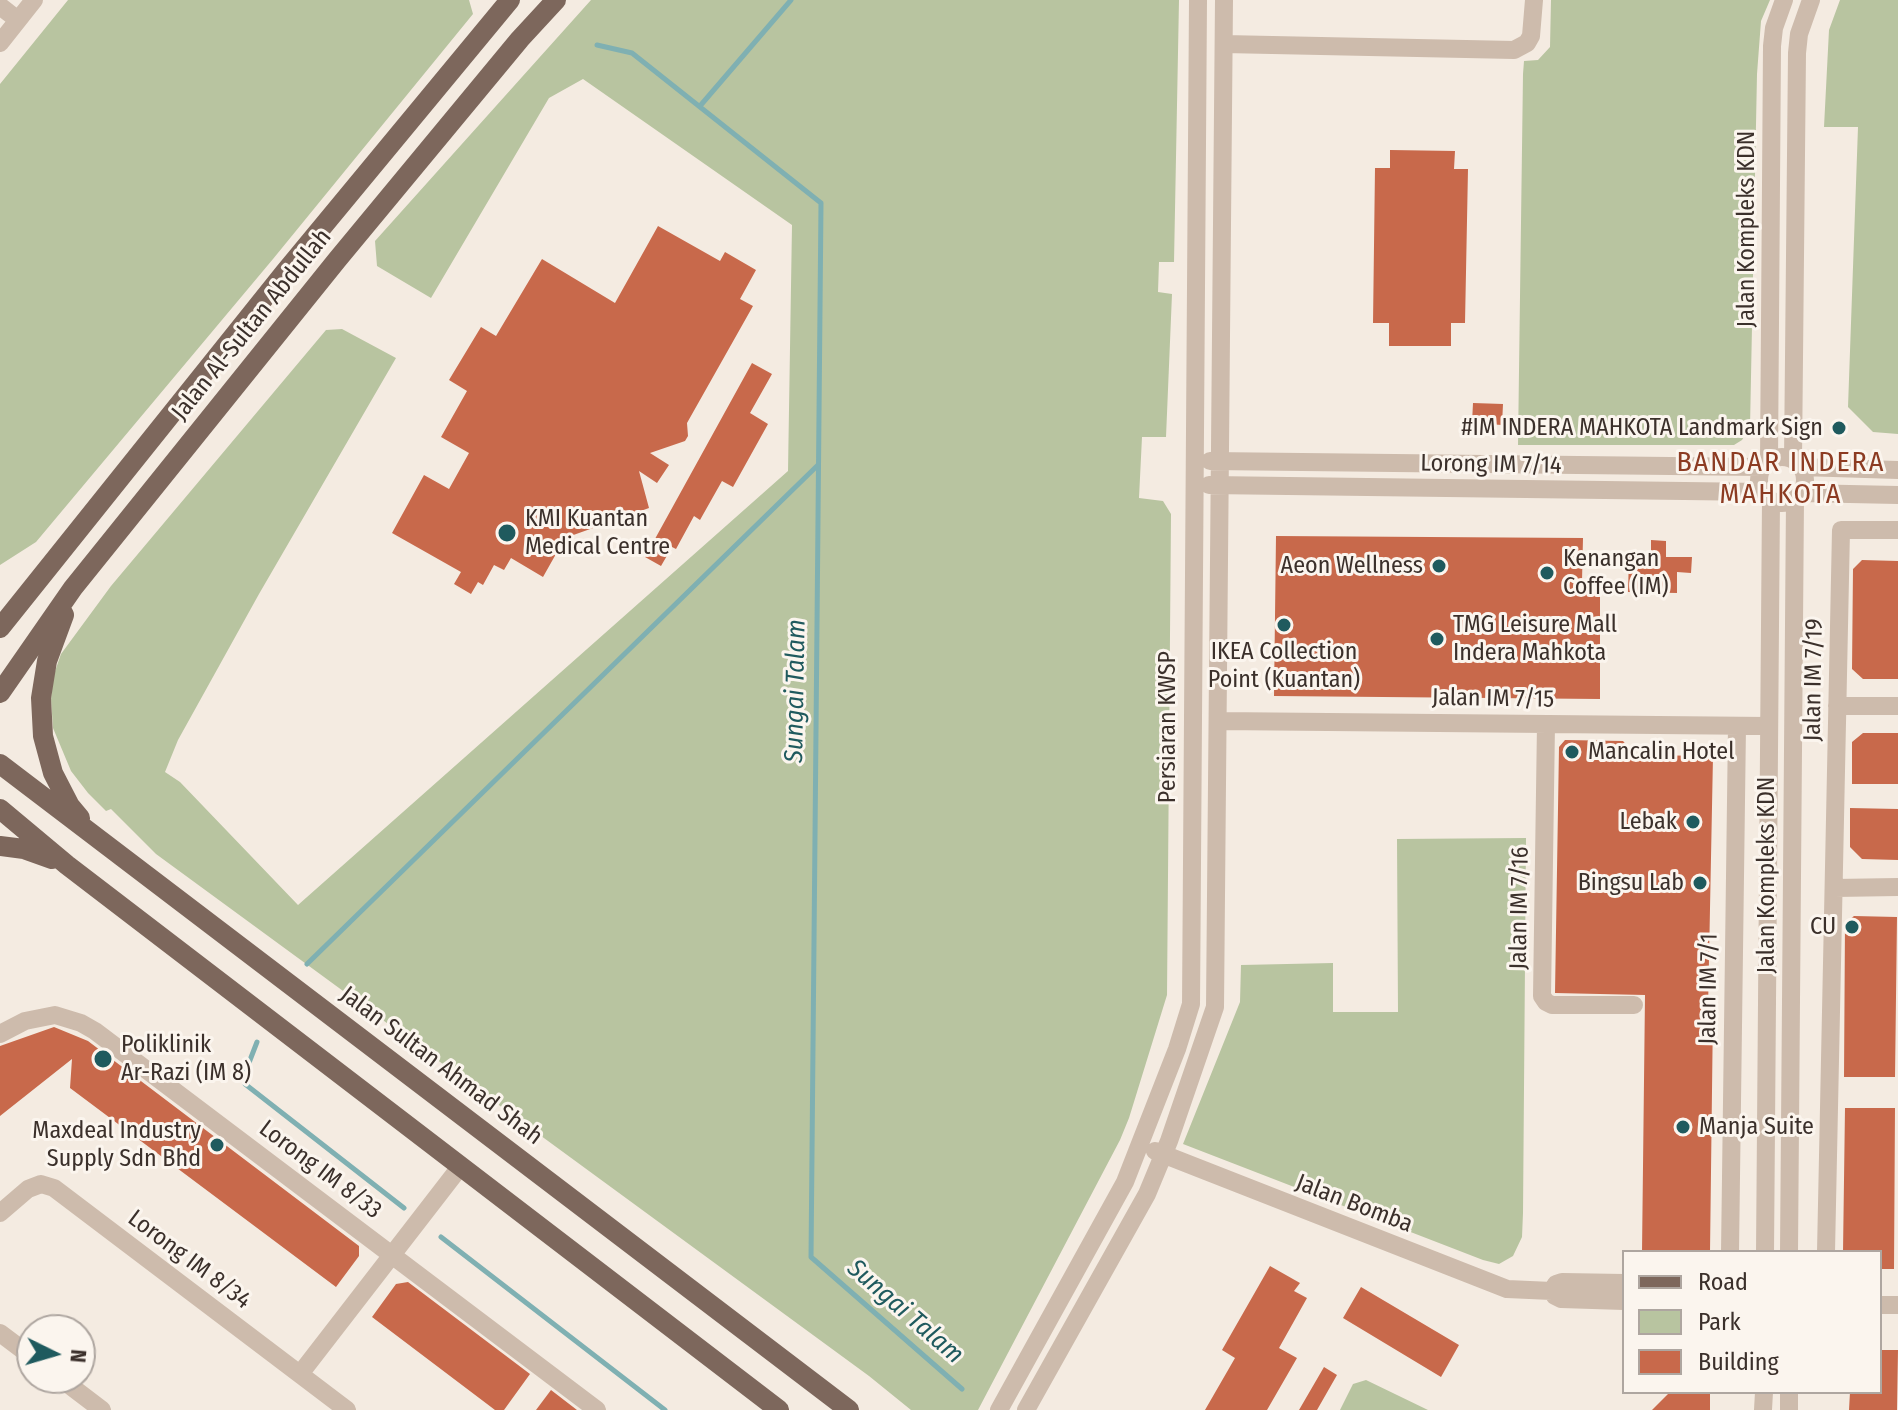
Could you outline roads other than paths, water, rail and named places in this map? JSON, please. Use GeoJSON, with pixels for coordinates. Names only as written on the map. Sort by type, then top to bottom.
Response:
{"type":"FeatureCollection","features":[{"type":"Feature","properties":{"kind":"main road","name":"Jalan Al-Sultan Abdullah"},"geometry":{"type":"LineString","coordinates":[[0,628],[302,250],[510,0]]}},
{"type":"Feature","properties":{"kind":"main road","name":"Jalan Al-Sultan Abdullah"},"geometry":{"type":"LineString","coordinates":[[0,693],[73,588],[347,248],[556,0]]}},
{"type":"Feature","properties":{"kind":"main road"},"geometry":{"type":"LineString","coordinates":[[0,609],[22,594],[48,567]]}},
{"type":"Feature","properties":{"kind":"main road"},"geometry":{"type":"LineString","coordinates":[[73,588],[47,661],[41,698],[43,736],[58,784],[70,806],[95,836]]}},
{"type":"Feature","properties":{"kind":"main road","name":"Jalan Sultan Ahmad Shah"},"geometry":{"type":"LineString","coordinates":[[0,764],[847,1408]]}},
{"type":"Feature","properties":{"kind":"main road"},"geometry":{"type":"LineString","coordinates":[[0,809],[67,865],[778,1409]]}},
{"type":"Feature","properties":{"kind":"main road"},"geometry":{"type":"LineString","coordinates":[[0,846],[24,849],[67,865]]}},
{"type":"Feature","properties":{"kind":"street"},"geometry":{"type":"LineString","coordinates":[[0,43],[34,0]]}},
{"type":"Feature","properties":{"kind":"street","name":"Persiaran KWSP"},"geometry":{"type":"LineString","coordinates":[[999,1410],[1112,1207],[1141,1146],[1191,1004],[1198,0]]}},
{"type":"Feature","properties":{"kind":"street","name":"Persiaran KWSP"},"geometry":{"type":"LineString","coordinates":[[1026,1410],[1147,1194],[1164,1155],[1217,998],[1218,485],[1224,0]]}},
{"type":"Feature","properties":{"kind":"street"},"geometry":{"type":"LineString","coordinates":[[1224,44],[1514,50],[1527,43],[1531,36],[1534,0]]}},
{"type":"Feature","properties":{"kind":"street","name":"Jalan Kompleks KDN"},"geometry":{"type":"LineString","coordinates":[[1766,464],[1772,46],[1774,28],[1784,0]]}},
{"type":"Feature","properties":{"kind":"street","name":"Jalan Kompleks KDN"},"geometry":{"type":"LineString","coordinates":[[1797,463],[1799,34],[1811,0]]}},
{"type":"Feature","properties":{"kind":"street"},"geometry":{"type":"LineString","coordinates":[[0,6],[18,20]]}},
{"type":"Feature","properties":{"kind":"street"},"geometry":{"type":"LineString","coordinates":[[1774,28],[1799,34]]}},
{"type":"Feature","properties":{"kind":"street"},"geometry":{"type":"LineString","coordinates":[[1198,70],[1224,70]]}},
{"type":"Feature","properties":{"kind":"street"},"geometry":{"type":"LineString","coordinates":[[1898,470],[1797,463],[1782,456],[1766,464],[1758,479],[1767,496],[1781,503],[1798,496],[1898,495]]}},
{"type":"Feature","properties":{"kind":"street","name":"Lorong IM 7/14"},"geometry":{"type":"LineString","coordinates":[[1195,461],[1766,464]]}},
{"type":"Feature","properties":{"kind":"street"},"geometry":{"type":"LineString","coordinates":[[1797,463],[1805,481],[1798,496]]}},
{"type":"Feature","properties":{"kind":"street","name":"Lorong IM 7/14"},"geometry":{"type":"LineString","coordinates":[[1195,485],[1767,496]]}},
{"type":"Feature","properties":{"kind":"street","name":"Jalan Kompleks KDN"},"geometry":{"type":"LineString","coordinates":[[1765,1250],[1767,496]]}},
{"type":"Feature","properties":{"kind":"street","name":"Jalan Kompleks KDN"},"geometry":{"type":"LineString","coordinates":[[1789,1250],[1798,496]]}},
{"type":"Feature","properties":{"kind":"street","name":"Jalan IM 7/19"},"geometry":{"type":"LineString","coordinates":[[1835,888],[1841,530],[1898,530]]}},
{"type":"Feature","properties":{"kind":"street"},"geometry":{"type":"LineString","coordinates":[[1191,696],[1218,696]]}},
{"type":"Feature","properties":{"kind":"street"},"geometry":{"type":"LineString","coordinates":[[1837,706],[1898,706]]}},
{"type":"Feature","properties":{"kind":"street","name":"Jalan IM 7/15"},"geometry":{"type":"LineString","coordinates":[[1218,721],[1768,726]]}},
{"type":"Feature","properties":{"kind":"street","name":"Jalan IM 7/16"},"geometry":{"type":"LineString","coordinates":[[1546,724],[1542,996],[1552,1005],[1634,1005]]}},
{"type":"Feature","properties":{"kind":"street","name":"Jalan IM 7/1"},"geometry":{"type":"LineString","coordinates":[[1730,1250],[1737,726]]}},
{"type":"Feature","properties":{"kind":"street"},"geometry":{"type":"LineString","coordinates":[[1826,1250],[1835,888],[1898,887]]}},
{"type":"Feature","properties":{"kind":"street","name":"Lorong IM 8/33"},"geometry":{"type":"LineString","coordinates":[[0,1034],[25,1021],[55,1015],[81,1023],[597,1410]]}},
{"type":"Feature","properties":{"kind":"street","name":"Jalan Bomba"},"geometry":{"type":"LineString","coordinates":[[1141,1146],[1507,1289],[1552,1291],[1564,1299],[1622,1301]]}},
{"type":"Feature","properties":{"kind":"street"},"geometry":{"type":"LineString","coordinates":[[300,1374],[460,1167]]}},
{"type":"Feature","properties":{"kind":"street","name":"Lorong IM 8/34"},"geometry":{"type":"LineString","coordinates":[[0,1213],[28,1189],[41,1184],[54,1188],[347,1410]]}},
{"type":"Feature","properties":{"kind":"street","name":"Jalan Bomba"},"geometry":{"type":"LineString","coordinates":[[1552,1291],[1556,1284],[1562,1282],[1622,1283]]}},
{"type":"Feature","properties":{"kind":"street"},"geometry":{"type":"LineString","coordinates":[[81,1394],[102,1410]]}},
{"type":"Feature","properties":{"kind":"waterway"},"geometry":{"type":"LineString","coordinates":[[700,106],[791,0]]}},
{"type":"Feature","properties":{"kind":"waterway","name":"Sungai Talam"},"geometry":{"type":"LineString","coordinates":[[597,45],[632,53],[821,203],[811,1257],[962,1389]]}},
{"type":"Feature","properties":{"kind":"waterway"},"geometry":{"type":"LineString","coordinates":[[307,964],[818,465]]}},
{"type":"Feature","properties":{"kind":"waterway"},"geometry":{"type":"LineString","coordinates":[[257,1042],[245,1073],[245,1084],[404,1208]]}},
{"type":"Feature","properties":{"kind":"waterway"},"geometry":{"type":"LineString","coordinates":[[441,1237],[665,1410]]}},
{"type":"Feature","properties":{"kind":"place","name":"#IM INDERA MAHKOTA Landmark Sign"},"geometry":{"type":"Point","coordinates":[1839,428]}},
{"type":"Feature","properties":{"kind":"place","name":"KMI Kuantan Medical Centre"},"geometry":{"type":"Point","coordinates":[507,533]}},
{"type":"Feature","properties":{"kind":"place","name":"Aeon Wellness"},"geometry":{"type":"Point","coordinates":[1439,566]}},
{"type":"Feature","properties":{"kind":"place","name":"Kenangan Coffee (IM)"},"geometry":{"type":"Point","coordinates":[1547,573]}},
{"type":"Feature","properties":{"kind":"place","name":"IKEA Collection Point (Kuantan)"},"geometry":{"type":"Point","coordinates":[1284,625]}},
{"type":"Feature","properties":{"kind":"place","name":"TMG Leisure Mall Indera Mahkota"},"geometry":{"type":"Point","coordinates":[1437,639]}},
{"type":"Feature","properties":{"kind":"place","name":"Mancalin Hotel"},"geometry":{"type":"Point","coordinates":[1572,752]}},
{"type":"Feature","properties":{"kind":"place","name":"Lebak"},"geometry":{"type":"Point","coordinates":[1693,822]}},
{"type":"Feature","properties":{"kind":"place","name":"Bingsu Lab"},"geometry":{"type":"Point","coordinates":[1700,883]}},
{"type":"Feature","properties":{"kind":"place","name":"CU"},"geometry":{"type":"Point","coordinates":[1852,927]}},
{"type":"Feature","properties":{"kind":"place","name":"Poliklinik Ar-Razi (IM 8)"},"geometry":{"type":"Point","coordinates":[103,1059]}},
{"type":"Feature","properties":{"kind":"place","name":"Manja Suite"},"geometry":{"type":"Point","coordinates":[1683,1127]}},
{"type":"Feature","properties":{"kind":"place","name":"Maxdeal Industry Supply Sdn Bhd"},"geometry":{"type":"Point","coordinates":[217,1145]}},
{"type":"Feature","properties":{"kind":"district","name":"BANDAR INDERA MAHKOTA"},"geometry":{"type":"Point","coordinates":[1781,479]}}]}
